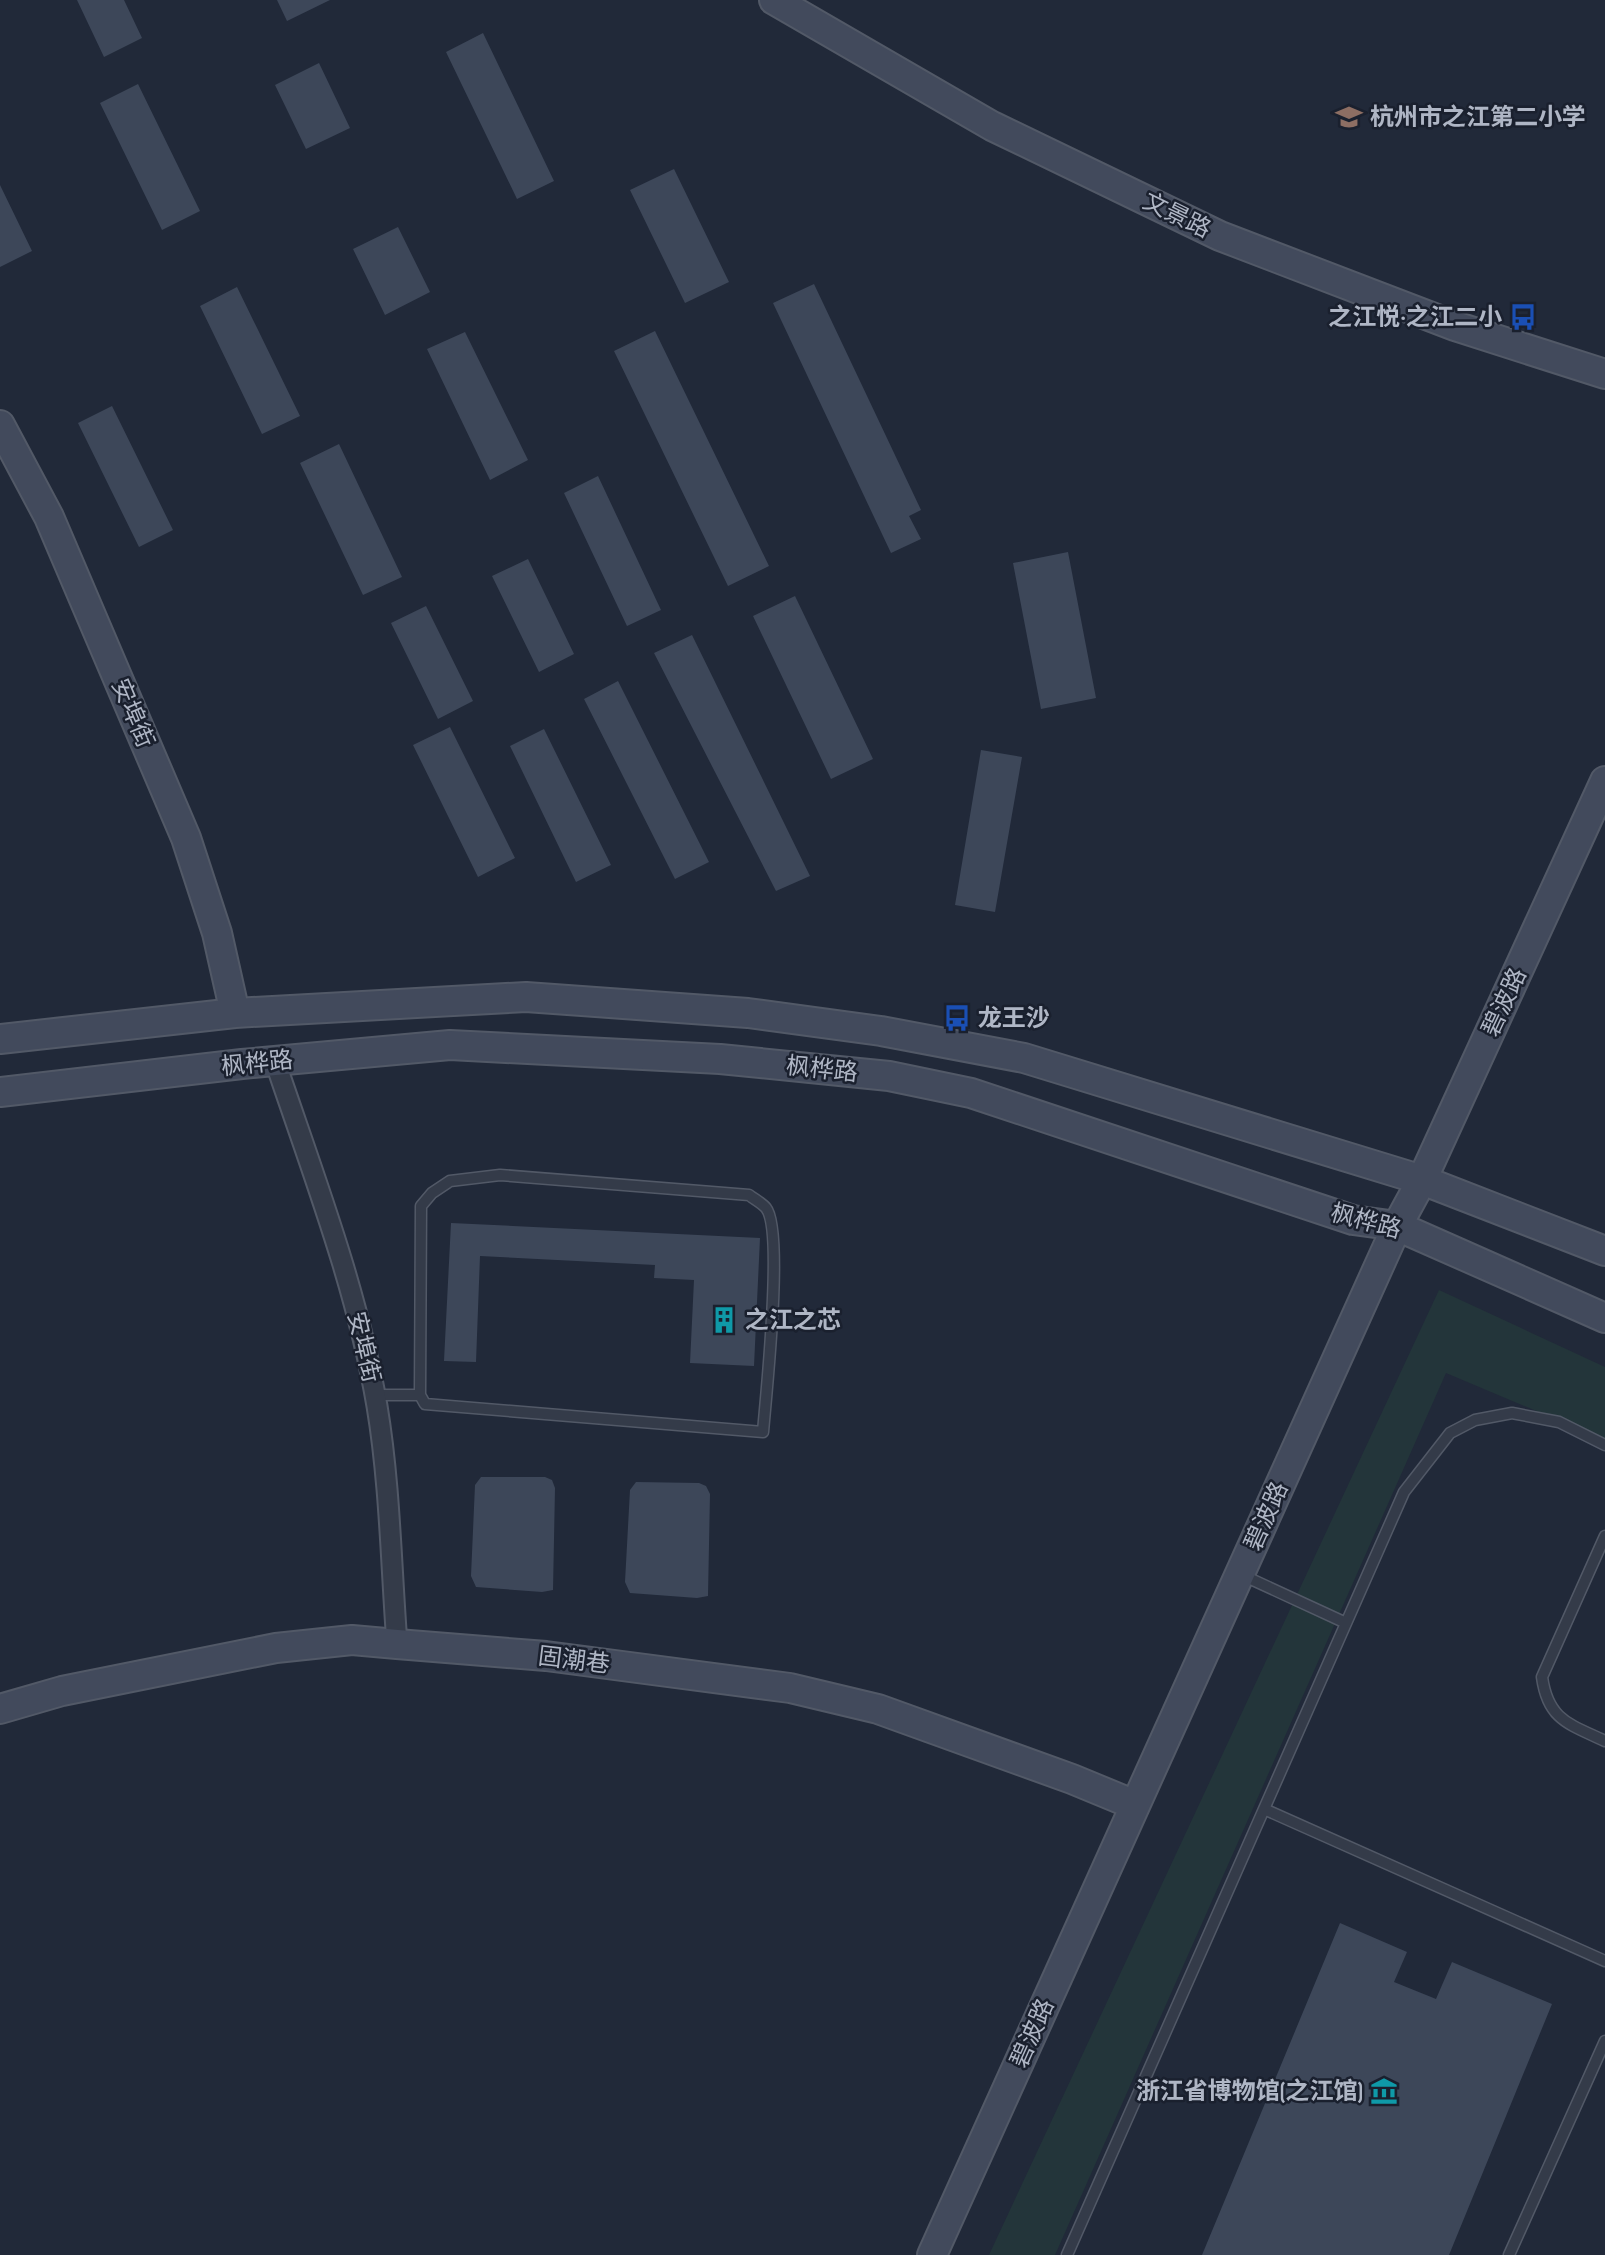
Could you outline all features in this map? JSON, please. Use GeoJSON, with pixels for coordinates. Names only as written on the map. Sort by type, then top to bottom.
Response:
{"type":"FeatureCollection","features":[{"type":"Feature","properties":{"kind":"street","name":"文景路"},"geometry":{"type":"LineString","coordinates":[[774,0],[992,126],[1220,236],[1455,326],[1605,374]]}},
{"type":"Feature","properties":{"kind":"street","name":"安埠街"},"geometry":{"type":"LineString","coordinates":[[0,425],[49,517],[186,838],[217,933],[235,1013]]}},
{"type":"Feature","properties":{"kind":"street","name":"碧波路"},"geometry":{"type":"LineString","coordinates":[[932,2255],[1397,1226],[1422,1180],[1605,781]]}},
{"type":"Feature","properties":{"kind":"street","name":"枫桦路"},"geometry":{"type":"LineString","coordinates":[[0,1039],[235,1013],[526,997],[748,1013],[881,1031],[1024,1058],[1422,1180],[1605,1251]]}},
{"type":"Feature","properties":{"kind":"street","name":"枫桦路"},"geometry":{"type":"LineString","coordinates":[[0,1092],[275,1061],[450,1045],[720,1059],[889,1076],[971,1093],[1353,1220],[1397,1226],[1605,1318]]}},
{"type":"Feature","properties":{"kind":"street","name":"安埠街"},"geometry":{"type":"LineString","coordinates":[[275,1061],[357,1312],[375,1395],[386,1482],[397,1644]]}},
{"type":"Feature","properties":{"kind":"street","name":"固潮巷"},"geometry":{"type":"LineString","coordinates":[[0,1709],[62,1691],[276,1648],[352,1640],[546,1656],[790,1688],[878,1709],[1072,1779],[1135,1805]]}},
{"type":"Feature","properties":{"kind":"lane"},"geometry":{"type":"LineString","coordinates":[[500,1175],[749,1195],[767,1208],[774,1232],[774,1270],[764,1432],[425,1404],[420,1395],[421,1206],[432,1193],[450,1181],[500,1175]]}},
{"type":"Feature","properties":{"kind":"lane"},"geometry":{"type":"LineString","coordinates":[[375,1395],[420,1395]]}},
{"type":"Feature","properties":{"kind":"lane"},"geometry":{"type":"LineString","coordinates":[[1067,2255],[1404,1492],[1450,1433],[1475,1420],[1512,1413],[1559,1422],[1605,1445]]}},
{"type":"Feature","properties":{"kind":"lane"},"geometry":{"type":"LineString","coordinates":[[1605,1536],[1542,1677],[1545,1698],[1558,1717],[1605,1741]]}},
{"type":"Feature","properties":{"kind":"lane"},"geometry":{"type":"LineString","coordinates":[[1240,1574],[1346,1623]]}},
{"type":"Feature","properties":{"kind":"lane"},"geometry":{"type":"LineString","coordinates":[[1264,1810],[1605,1961]]}},
{"type":"Feature","properties":{"kind":"lane"},"geometry":{"type":"LineString","coordinates":[[1508,2255],[1605,2041]]}},
{"type":"Feature","properties":{"kind":"shaded area"},"geometry":{"type":"Polygon","coordinates":[[[1439,1290],[1605,1367],[1605,1440],[1446,1373],[1055,2255],[989,2255],[1439,1290]]]}},
{"type":"Feature","properties":{"kind":"building"},"geometry":{"type":"Polygon","coordinates":[[[77,0],[124,0],[142,38],[104,57],[77,0]]]}},
{"type":"Feature","properties":{"kind":"building"},"geometry":{"type":"Polygon","coordinates":[[[277,0],[330,0],[287,21],[277,0]]]}},
{"type":"Feature","properties":{"kind":"building"},"geometry":{"type":"Polygon","coordinates":[[[483,33],[554,181],[517,199],[446,52],[483,33]]]}},
{"type":"Feature","properties":{"kind":"building"},"geometry":{"type":"Polygon","coordinates":[[[319,63],[350,128],[306,149],[275,85],[319,63]]]}},
{"type":"Feature","properties":{"kind":"building"},"geometry":{"type":"Polygon","coordinates":[[[138,84],[200,211],[162,230],[100,103],[138,84]]]}},
{"type":"Feature","properties":{"kind":"building"},"geometry":{"type":"Polygon","coordinates":[[[674,169],[729,282],[685,303],[630,190],[674,169]]]}},
{"type":"Feature","properties":{"kind":"building"},"geometry":{"type":"Polygon","coordinates":[[[0,185],[32,251],[0,267],[0,185]]]}},
{"type":"Feature","properties":{"kind":"building"},"geometry":{"type":"Polygon","coordinates":[[[398,227],[430,292],[385,315],[353,249],[398,227]]]}},
{"type":"Feature","properties":{"kind":"building"},"geometry":{"type":"Polygon","coordinates":[[[814,284],[921,510],[909,516],[921,539],[891,553],[773,303],[814,284]]]}},
{"type":"Feature","properties":{"kind":"building"},"geometry":{"type":"Polygon","coordinates":[[[237,287],[300,416],[262,434],[200,306],[237,287]]]}},
{"type":"Feature","properties":{"kind":"building"},"geometry":{"type":"Polygon","coordinates":[[[655,331],[769,566],[728,586],[614,351],[655,331]]]}},
{"type":"Feature","properties":{"kind":"building"},"geometry":{"type":"Polygon","coordinates":[[[465,332],[528,460],[490,480],[427,349],[465,332]]]}},
{"type":"Feature","properties":{"kind":"building"},"geometry":{"type":"Polygon","coordinates":[[[112,406],[173,530],[139,547],[78,423],[112,406]]]}},
{"type":"Feature","properties":{"kind":"building"},"geometry":{"type":"Polygon","coordinates":[[[339,444],[402,577],[363,595],[300,463],[339,444]]]}},
{"type":"Feature","properties":{"kind":"building"},"geometry":{"type":"Polygon","coordinates":[[[598,476],[661,610],[627,626],[564,493],[598,476]]]}},
{"type":"Feature","properties":{"kind":"building"},"geometry":{"type":"Polygon","coordinates":[[[1068,552],[1096,698],[1041,709],[1013,563],[1068,552]]]}},
{"type":"Feature","properties":{"kind":"building"},"geometry":{"type":"Polygon","coordinates":[[[528,559],[574,654],[539,672],[492,576],[528,559]]]}},
{"type":"Feature","properties":{"kind":"building"},"geometry":{"type":"Polygon","coordinates":[[[795,596],[873,759],[831,779],[753,616],[795,596]]]}},
{"type":"Feature","properties":{"kind":"building"},"geometry":{"type":"Polygon","coordinates":[[[426,606],[473,701],[438,719],[391,623],[426,606]]]}},
{"type":"Feature","properties":{"kind":"building"},"geometry":{"type":"Polygon","coordinates":[[[692,635],[810,876],[776,891],[654,653],[692,635]]]}},
{"type":"Feature","properties":{"kind":"building"},"geometry":{"type":"Polygon","coordinates":[[[618,681],[709,862],[675,879],[584,699],[618,681]]]}},
{"type":"Feature","properties":{"kind":"building"},"geometry":{"type":"Polygon","coordinates":[[[450,727],[515,858],[478,877],[413,745],[450,727]]]}},
{"type":"Feature","properties":{"kind":"building"},"geometry":{"type":"Polygon","coordinates":[[[544,729],[611,865],[576,882],[510,746],[544,729]]]}},
{"type":"Feature","properties":{"kind":"building"},"geometry":{"type":"Polygon","coordinates":[[[981,750],[1022,757],[995,912],[955,905],[981,750]]]}},
{"type":"Feature","properties":{"kind":"building","name":"之江之芯"},"geometry":{"type":"Polygon","coordinates":[[[451,1223],[760,1238],[754,1366],[690,1363],[694,1280],[654,1278],[655,1265],[480,1256],[476,1362],[444,1361],[451,1223]]]}},
{"type":"Feature","properties":{"kind":"building"},"geometry":{"type":"Polygon","coordinates":[[[481,1477],[545,1477],[552,1480],[555,1488],[553,1590],[542,1592],[476,1587],[471,1576],[475,1485],[481,1477]]]}},
{"type":"Feature","properties":{"kind":"building"},"geometry":{"type":"Polygon","coordinates":[[[636,1482],[699,1483],[706,1486],[710,1494],[708,1596],[697,1598],[630,1593],[625,1582],[630,1490],[636,1482]]]}},
{"type":"Feature","properties":{"kind":"building","name":"浙江省博物馆(之江馆)"},"geometry":{"type":"Polygon","coordinates":[[[1340,1923],[1407,1952],[1394,1982],[1436,1999],[1452,1962],[1552,2004],[1449,2255],[1202,2255],[1340,1923]]]}},
{"type":"Feature","properties":{"kind":"place","name":"杭州市之江第二小学"},"geometry":{"type":"Point","coordinates":[1349,117]}},
{"type":"Feature","properties":{"kind":"place","name":"之江悦·之江二小"},"geometry":{"type":"Point","coordinates":[1523,317]}},
{"type":"Feature","properties":{"kind":"place","name":"龙王沙"},"geometry":{"type":"Point","coordinates":[957,1018]}},
{"type":"Feature","properties":{"kind":"place","name":"之江之芯"},"geometry":{"type":"Point","coordinates":[724,1320]}},
{"type":"Feature","properties":{"kind":"place","name":"浙江省博物馆(之江馆)"},"geometry":{"type":"Point","coordinates":[1384,2091]}}]}
